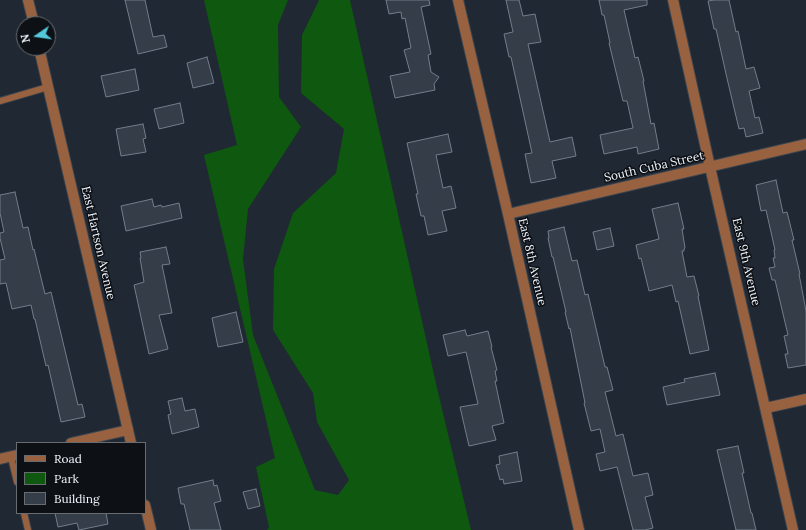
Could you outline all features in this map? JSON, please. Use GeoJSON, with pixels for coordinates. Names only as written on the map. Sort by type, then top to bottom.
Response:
{"type":"FeatureCollection","features":[{"type":"Feature","properties":{"kind":"street"},"geometry":{"type":"LineString","coordinates":[[28,0],[32,16]]}},
{"type":"Feature","properties":{"kind":"street","name":"East 8th Avenue"},"geometry":{"type":"LineString","coordinates":[[458,0],[579,530]]}},
{"type":"Feature","properties":{"kind":"street","name":"East 9th Avenue"},"geometry":{"type":"LineString","coordinates":[[673,0],[793,530]]}},
{"type":"Feature","properties":{"kind":"street","name":"East Hartson Avenue"},"geometry":{"type":"LineString","coordinates":[[41,56],[131,442]]}},
{"type":"Feature","properties":{"kind":"street","name":"South Cuba Street"},"geometry":{"type":"LineString","coordinates":[[508,214],[806,144]]}},
{"type":"Feature","properties":{"kind":"street"},"geometry":{"type":"LineString","coordinates":[[766,408],[806,399]]}},
{"type":"Feature","properties":{"kind":"street"},"geometry":{"type":"LineString","coordinates":[[75,442],[128,430]]}},
{"type":"Feature","properties":{"kind":"street"},"geometry":{"type":"LineString","coordinates":[[0,459],[14,456]]}},
{"type":"Feature","properties":{"kind":"street"},"geometry":{"type":"LineString","coordinates":[[146,509],[151,530]]}},
{"type":"Feature","properties":{"kind":"lane"},"geometry":{"type":"LineString","coordinates":[[0,101],[48,87]]}},
{"type":"Feature","properties":{"kind":"lane"},"geometry":{"type":"LineString","coordinates":[[14,456],[16,473]]}},
{"type":"Feature","properties":{"kind":"lane"},"geometry":{"type":"LineString","coordinates":[[24,514],[28,530]]}},
{"type":"Feature","properties":{"kind":"green space"},"geometry":{"type":"Polygon","coordinates":[[[204,0],[288,0],[278,25],[279,97],[301,127],[248,209],[243,259],[253,335],[315,490],[338,495],[349,480],[317,422],[313,393],[273,330],[274,269],[293,213],[336,173],[344,129],[301,93],[302,35],[319,0],[350,0],[437,388],[471,530],[267,530],[269,527],[256,467],[275,458],[204,155],[237,145],[204,0]]]}},
{"type":"Feature","properties":{"kind":"building"},"geometry":{"type":"Polygon","coordinates":[[[125,0],[145,0],[153,37],[164,35],[167,47],[138,54],[125,0]]]}},
{"type":"Feature","properties":{"kind":"building"},"geometry":{"type":"Polygon","coordinates":[[[386,0],[429,0],[430,5],[421,7],[431,54],[428,55],[431,72],[439,77],[434,84],[435,90],[395,98],[390,76],[410,72],[404,50],[411,48],[405,18],[402,19],[401,12],[389,14],[386,0]]]}},
{"type":"Feature","properties":{"kind":"building"},"geometry":{"type":"Polygon","coordinates":[[[506,0],[519,0],[523,16],[535,14],[541,42],[528,44],[550,142],[572,137],[576,156],[552,161],[556,178],[531,183],[525,154],[532,153],[511,57],[509,57],[504,34],[513,32],[506,0]]]}},
{"type":"Feature","properties":{"kind":"building"},"geometry":{"type":"Polygon","coordinates":[[[599,0],[647,0],[647,5],[624,10],[635,58],[638,57],[644,81],[651,124],[654,123],[659,149],[638,154],[637,147],[604,154],[600,135],[633,128],[627,101],[623,101],[604,15],[602,15],[599,0]]]}},
{"type":"Feature","properties":{"kind":"building"},"geometry":{"type":"Polygon","coordinates":[[[729,0],[736,32],[738,31],[746,69],[754,67],[760,88],[749,91],[755,118],[759,117],[763,133],[746,137],[744,128],[739,129],[708,1],[729,0]]]}},
{"type":"Feature","properties":{"kind":"building"},"geometry":{"type":"Polygon","coordinates":[[[207,57],[214,83],[193,88],[187,63],[207,57]]]}},
{"type":"Feature","properties":{"kind":"building"},"geometry":{"type":"Polygon","coordinates":[[[135,69],[139,90],[106,97],[101,76],[135,69]]]}},
{"type":"Feature","properties":{"kind":"building"},"geometry":{"type":"Polygon","coordinates":[[[180,103],[184,123],[159,129],[154,109],[180,103]]]}},
{"type":"Feature","properties":{"kind":"building"},"geometry":{"type":"Polygon","coordinates":[[[143,124],[146,138],[143,139],[146,152],[121,156],[116,129],[143,124]]]}},
{"type":"Feature","properties":{"kind":"building"},"geometry":{"type":"Polygon","coordinates":[[[448,134],[452,152],[436,155],[443,188],[451,186],[456,208],[442,211],[447,231],[428,235],[424,216],[421,216],[407,143],[448,134]]]}},
{"type":"Feature","properties":{"kind":"building"},"geometry":{"type":"Polygon","coordinates":[[[776,180],[783,213],[787,212],[794,240],[792,240],[800,274],[806,311],[806,365],[788,368],[785,354],[788,354],[784,336],[788,335],[775,280],[772,280],[769,268],[775,267],[773,258],[775,258],[775,250],[766,210],[761,211],[756,185],[776,180]]]}},
{"type":"Feature","properties":{"kind":"building"},"geometry":{"type":"Polygon","coordinates":[[[15,192],[23,228],[28,227],[45,294],[51,292],[78,405],[82,404],[85,417],[61,422],[48,365],[46,366],[31,305],[12,309],[6,283],[0,284],[0,260],[5,259],[0,238],[0,233],[4,232],[0,213],[0,195],[15,192]]]}},
{"type":"Feature","properties":{"kind":"building"},"geometry":{"type":"Polygon","coordinates":[[[152,199],[154,207],[161,205],[162,207],[179,203],[182,218],[126,231],[121,206],[152,199]]]}},
{"type":"Feature","properties":{"kind":"building"},"geometry":{"type":"Polygon","coordinates":[[[678,203],[684,229],[682,229],[685,248],[684,251],[682,251],[687,277],[694,276],[709,350],[690,354],[678,301],[676,302],[672,285],[649,291],[641,258],[639,259],[636,245],[659,239],[652,209],[678,203]]]}},
{"type":"Feature","properties":{"kind":"building"},"geometry":{"type":"Polygon","coordinates":[[[564,227],[572,261],[577,260],[585,295],[588,294],[605,367],[607,367],[613,390],[605,392],[616,436],[623,434],[633,476],[648,473],[653,495],[645,497],[653,528],[633,530],[617,467],[600,471],[596,454],[605,452],[600,429],[591,431],[584,403],[570,328],[569,329],[548,238],[548,231],[564,227]]]}},
{"type":"Feature","properties":{"kind":"building"},"geometry":{"type":"Polygon","coordinates":[[[610,228],[614,246],[597,250],[593,232],[610,228]]]}},
{"type":"Feature","properties":{"kind":"building"},"geometry":{"type":"Polygon","coordinates":[[[166,247],[170,264],[162,265],[172,313],[159,315],[168,349],[149,354],[134,285],[144,282],[140,252],[166,247]]]}},
{"type":"Feature","properties":{"kind":"building"},"geometry":{"type":"Polygon","coordinates":[[[236,312],[243,342],[218,347],[212,318],[236,312]]]}},
{"type":"Feature","properties":{"kind":"building"},"geometry":{"type":"Polygon","coordinates":[[[465,330],[467,336],[488,331],[497,370],[495,371],[497,381],[495,381],[504,423],[492,426],[496,440],[469,446],[460,407],[478,404],[466,352],[448,356],[443,335],[465,330]]]}},
{"type":"Feature","properties":{"kind":"building"},"geometry":{"type":"Polygon","coordinates":[[[715,373],[720,395],[667,405],[663,387],[685,382],[684,379],[715,373]]]}},
{"type":"Feature","properties":{"kind":"building"},"geometry":{"type":"Polygon","coordinates":[[[182,398],[185,411],[195,409],[199,427],[172,434],[168,415],[171,414],[168,401],[182,398]]]}},
{"type":"Feature","properties":{"kind":"building"},"geometry":{"type":"Polygon","coordinates":[[[738,446],[744,473],[742,473],[756,530],[736,530],[717,450],[738,446]]]}},
{"type":"Feature","properties":{"kind":"building"},"geometry":{"type":"Polygon","coordinates":[[[517,452],[522,481],[504,484],[503,479],[500,480],[496,465],[500,464],[499,456],[517,452]]]}},
{"type":"Feature","properties":{"kind":"building"},"geometry":{"type":"Polygon","coordinates":[[[213,480],[214,486],[217,485],[221,501],[214,503],[221,530],[190,530],[184,504],[181,504],[178,488],[213,480]]]}},
{"type":"Feature","properties":{"kind":"building"},"geometry":{"type":"Polygon","coordinates":[[[256,489],[260,506],[248,509],[243,492],[256,489]]]}},
{"type":"Feature","properties":{"kind":"building"},"geometry":{"type":"Polygon","coordinates":[[[55,514],[106,514],[108,524],[79,530],[77,523],[58,527],[55,514]]]}}]}
